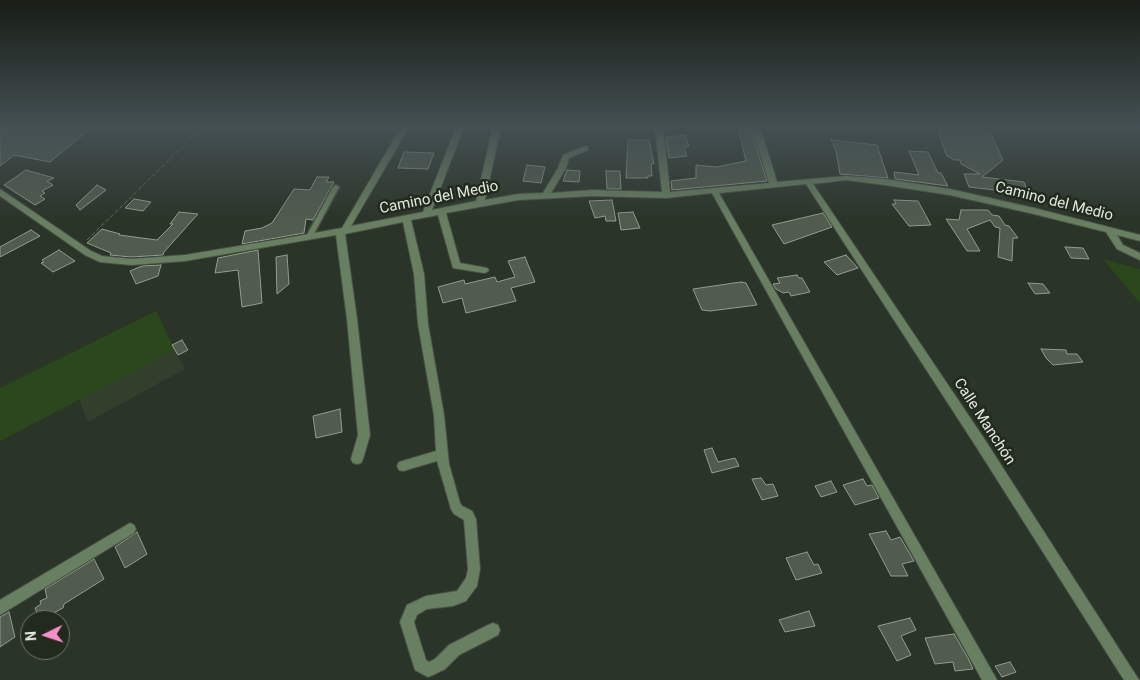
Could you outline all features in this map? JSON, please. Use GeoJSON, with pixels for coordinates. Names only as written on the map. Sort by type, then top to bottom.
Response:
{"type":"FeatureCollection","features":[{"type":"Feature","properties":{"kind":"street"},"geometry":{"type":"LineString","coordinates":[[357,460],[364,435],[342,231],[386,159]]}},
{"type":"Feature","properties":{"kind":"street"},"geometry":{"type":"LineString","coordinates":[[426,215],[448,159]]}},
{"type":"Feature","properties":{"kind":"street"},"geometry":{"type":"LineString","coordinates":[[480,203],[490,159]]}},
{"type":"Feature","properties":{"kind":"street"},"geometry":{"type":"LineString","coordinates":[[545,196],[565,159]]}},
{"type":"Feature","properties":{"kind":"street"},"geometry":{"type":"LineString","coordinates":[[662,159],[666,196]]}},
{"type":"Feature","properties":{"kind":"street"},"geometry":{"type":"LineString","coordinates":[[766,159],[774,186]]}},
{"type":"Feature","properties":{"kind":"street","name":"Camino del Medio"},"geometry":{"type":"LineString","coordinates":[[0,192],[79,247],[100,258],[131,262],[185,258],[407,219],[480,203],[592,193],[666,196],[846,178],[885,182],[991,200],[1140,238]]}},
{"type":"Feature","properties":{"kind":"street","name":"Calle Manchón"},"geometry":{"type":"LineString","coordinates":[[808,182],[981,444],[1132,680]]}},
{"type":"Feature","properties":{"kind":"street"},"geometry":{"type":"LineString","coordinates":[[715,192],[990,680]]}},
{"type":"Feature","properties":{"kind":"street"},"geometry":{"type":"LineString","coordinates":[[441,212],[456,266],[484,270]]}},
{"type":"Feature","properties":{"kind":"street"},"geometry":{"type":"LineString","coordinates":[[407,219],[418,274],[423,324],[439,414],[443,464],[452,498],[458,510],[468,515],[470,519],[474,569],[472,581],[462,596],[426,603],[412,610],[406,622],[420,666],[428,670],[440,664],[454,650],[493,630]]}},
{"type":"Feature","properties":{"kind":"street"},"geometry":{"type":"LineString","coordinates":[[1109,230],[1120,247],[1140,257]]}},
{"type":"Feature","properties":{"kind":"street"},"geometry":{"type":"LineString","coordinates":[[403,466],[443,454]]}},
{"type":"Feature","properties":{"kind":"street"},"geometry":{"type":"LineString","coordinates":[[0,608],[130,528]]}},
{"type":"Feature","properties":{"kind":"lane"},"geometry":{"type":"LineString","coordinates":[[309,237],[336,187]]}},
{"type":"Feature","properties":{"kind":"path"},"geometry":{"type":"LineString","coordinates":[[79,247],[170,159]]}},
{"type":"Feature","properties":{"kind":"shaded area"},"geometry":{"type":"Polygon","coordinates":[[[175,350],[185,369],[88,422],[79,399],[175,350]]]}},
{"type":"Feature","properties":{"kind":"green space"},"geometry":{"type":"Polygon","coordinates":[[[1103,259],[1140,269],[1140,303],[1103,259]]]}},
{"type":"Feature","properties":{"kind":"green space"},"geometry":{"type":"Polygon","coordinates":[[[156,311],[175,350],[0,441],[0,388],[156,311]]]}},
{"type":"Feature","properties":{"kind":"building"},"geometry":{"type":"Polygon","coordinates":[[[0,159],[9,159],[0,166],[0,159]]]}},
{"type":"Feature","properties":{"kind":"building"},"geometry":{"type":"Polygon","coordinates":[[[33,159],[54,159],[50,162],[33,159]]]}},
{"type":"Feature","properties":{"kind":"building"},"geometry":{"type":"Polygon","coordinates":[[[401,159],[432,159],[428,169],[398,168],[401,159]]]}},
{"type":"Feature","properties":{"kind":"building"},"geometry":{"type":"Polygon","coordinates":[[[627,159],[653,159],[654,164],[651,164],[652,176],[648,176],[648,178],[626,178],[627,159]]]}},
{"type":"Feature","properties":{"kind":"building"},"geometry":{"type":"Polygon","coordinates":[[[745,159],[760,159],[767,181],[672,190],[671,181],[696,178],[696,165],[716,167],[746,161],[745,159]]]}},
{"type":"Feature","properties":{"kind":"building"},"geometry":{"type":"Polygon","coordinates":[[[837,159],[882,159],[888,178],[840,174],[837,159]]]}},
{"type":"Feature","properties":{"kind":"building"},"geometry":{"type":"Polygon","coordinates":[[[912,159],[931,159],[938,173],[941,173],[948,186],[895,179],[894,172],[919,175],[912,159]]]}},
{"type":"Feature","properties":{"kind":"building"},"geometry":{"type":"Polygon","coordinates":[[[952,159],[1002,159],[982,177],[1024,182],[1029,194],[969,187],[964,174],[980,174],[961,164],[960,160],[952,159]]]}},
{"type":"Feature","properties":{"kind":"building"},"geometry":{"type":"Polygon","coordinates":[[[527,165],[545,167],[541,183],[523,181],[527,165]]]}},
{"type":"Feature","properties":{"kind":"building"},"geometry":{"type":"Polygon","coordinates":[[[26,170],[54,178],[47,181],[53,185],[42,191],[45,193],[40,196],[45,199],[35,205],[4,185],[26,170]]]}},
{"type":"Feature","properties":{"kind":"building"},"geometry":{"type":"Polygon","coordinates":[[[567,170],[580,171],[579,182],[563,181],[567,170]]]}},
{"type":"Feature","properties":{"kind":"building"},"geometry":{"type":"Polygon","coordinates":[[[606,171],[620,171],[621,189],[607,189],[606,171]]]}},
{"type":"Feature","properties":{"kind":"building"},"geometry":{"type":"Polygon","coordinates":[[[317,177],[329,177],[326,182],[334,182],[313,220],[306,219],[304,233],[242,244],[245,231],[262,228],[272,223],[294,189],[310,190],[317,177]]]}},
{"type":"Feature","properties":{"kind":"building"},"geometry":{"type":"Polygon","coordinates":[[[97,185],[106,190],[80,210],[76,205],[97,185]]]}},
{"type":"Feature","properties":{"kind":"building"},"geometry":{"type":"Polygon","coordinates":[[[134,199],[151,202],[143,211],[125,208],[134,199]]]}},
{"type":"Feature","properties":{"kind":"building"},"geometry":{"type":"Polygon","coordinates":[[[612,200],[616,221],[606,221],[605,216],[595,218],[589,201],[612,200]]]}},
{"type":"Feature","properties":{"kind":"building"},"geometry":{"type":"Polygon","coordinates":[[[894,200],[918,201],[931,225],[909,226],[892,204],[896,204],[894,200]]]}},
{"type":"Feature","properties":{"kind":"building"},"geometry":{"type":"Polygon","coordinates":[[[961,210],[988,210],[992,215],[999,216],[1005,225],[1009,226],[1018,238],[1013,238],[1012,261],[998,257],[1000,228],[995,227],[990,220],[967,229],[980,251],[967,251],[946,219],[959,220],[961,210]]]}},
{"type":"Feature","properties":{"kind":"building"},"geometry":{"type":"Polygon","coordinates":[[[179,212],[198,214],[163,255],[131,257],[110,255],[111,253],[87,243],[102,229],[119,235],[157,240],[173,224],[170,224],[179,212]]]}},
{"type":"Feature","properties":{"kind":"building"},"geometry":{"type":"Polygon","coordinates":[[[633,212],[640,228],[621,230],[618,213],[633,212]]]}},
{"type":"Feature","properties":{"kind":"building"},"geometry":{"type":"Polygon","coordinates":[[[823,213],[832,227],[784,244],[772,225],[823,213]]]}},
{"type":"Feature","properties":{"kind":"building"},"geometry":{"type":"Polygon","coordinates":[[[31,230],[40,236],[0,257],[0,247],[31,230]]]}},
{"type":"Feature","properties":{"kind":"building"},"geometry":{"type":"Polygon","coordinates":[[[1065,247],[1083,248],[1089,259],[1071,258],[1065,247]]]}},
{"type":"Feature","properties":{"kind":"building"},"geometry":{"type":"Polygon","coordinates":[[[59,250],[75,261],[53,272],[41,263],[44,262],[42,260],[59,250]]]}},
{"type":"Feature","properties":{"kind":"building"},"geometry":{"type":"Polygon","coordinates":[[[258,250],[262,303],[242,307],[238,270],[215,273],[218,258],[258,250]]]}},
{"type":"Feature","properties":{"kind":"building"},"geometry":{"type":"Polygon","coordinates":[[[287,255],[289,284],[277,294],[276,257],[287,255]]]}},
{"type":"Feature","properties":{"kind":"building"},"geometry":{"type":"Polygon","coordinates":[[[846,255],[858,268],[837,275],[824,262],[846,255]]]}},
{"type":"Feature","properties":{"kind":"building"},"geometry":{"type":"Polygon","coordinates":[[[525,257],[535,282],[511,288],[516,301],[466,313],[462,298],[443,303],[438,287],[464,280],[465,284],[495,277],[497,282],[515,277],[508,261],[525,257]]]}},
{"type":"Feature","properties":{"kind":"building"},"geometry":{"type":"Polygon","coordinates":[[[161,265],[158,276],[136,284],[130,271],[142,266],[161,265]]]}},
{"type":"Feature","properties":{"kind":"building"},"geometry":{"type":"Polygon","coordinates":[[[797,275],[799,278],[802,278],[810,292],[791,296],[789,292],[783,293],[776,289],[773,284],[780,283],[777,278],[797,275]]]}},
{"type":"Feature","properties":{"kind":"building"},"geometry":{"type":"Polygon","coordinates":[[[741,282],[746,283],[757,305],[710,311],[702,310],[693,289],[741,282]]]}},
{"type":"Feature","properties":{"kind":"building"},"geometry":{"type":"Polygon","coordinates":[[[1028,283],[1043,284],[1050,293],[1035,294],[1028,283]]]}},
{"type":"Feature","properties":{"kind":"building"},"geometry":{"type":"Polygon","coordinates":[[[182,340],[188,350],[178,355],[172,345],[182,340]]]}},
{"type":"Feature","properties":{"kind":"building"},"geometry":{"type":"Polygon","coordinates":[[[1041,349],[1066,350],[1067,354],[1077,354],[1083,362],[1053,365],[1041,349]]]}},
{"type":"Feature","properties":{"kind":"building"},"geometry":{"type":"Polygon","coordinates":[[[340,409],[342,432],[316,438],[313,416],[340,409]]]}},
{"type":"Feature","properties":{"kind":"building"},"geometry":{"type":"Polygon","coordinates":[[[712,448],[718,462],[735,458],[739,466],[712,473],[704,450],[712,448]]]}},
{"type":"Feature","properties":{"kind":"building"},"geometry":{"type":"Polygon","coordinates":[[[761,478],[766,485],[773,484],[778,496],[762,500],[752,479],[761,478]]]}},
{"type":"Feature","properties":{"kind":"building"},"geometry":{"type":"Polygon","coordinates":[[[863,479],[867,486],[872,485],[879,498],[855,505],[843,485],[863,479]]]}},
{"type":"Feature","properties":{"kind":"building"},"geometry":{"type":"Polygon","coordinates":[[[831,481],[837,492],[821,497],[815,486],[831,481]]]}},
{"type":"Feature","properties":{"kind":"building"},"geometry":{"type":"Polygon","coordinates":[[[886,531],[891,540],[900,537],[914,561],[902,564],[908,576],[891,576],[869,534],[886,531]]]}},
{"type":"Feature","properties":{"kind":"building"},"geometry":{"type":"Polygon","coordinates":[[[137,532],[147,554],[125,568],[115,547],[137,532]]]}},
{"type":"Feature","properties":{"kind":"building"},"geometry":{"type":"Polygon","coordinates":[[[807,552],[814,565],[818,564],[822,573],[796,580],[786,558],[807,552]]]}},
{"type":"Feature","properties":{"kind":"building"},"geometry":{"type":"Polygon","coordinates":[[[94,559],[104,579],[64,604],[63,608],[59,610],[36,610],[35,608],[41,604],[40,601],[47,598],[45,589],[94,559]]]}},
{"type":"Feature","properties":{"kind":"building"},"geometry":{"type":"Polygon","coordinates":[[[809,611],[815,626],[785,632],[779,620],[809,611]]]}},
{"type":"Feature","properties":{"kind":"building"},"geometry":{"type":"Polygon","coordinates":[[[9,612],[15,637],[0,647],[0,617],[9,612]]]}},
{"type":"Feature","properties":{"kind":"building"},"geometry":{"type":"Polygon","coordinates":[[[910,618],[916,630],[901,636],[911,655],[897,661],[878,626],[910,618]]]}},
{"type":"Feature","properties":{"kind":"building"},"geometry":{"type":"Polygon","coordinates":[[[954,634],[973,669],[955,671],[953,662],[935,664],[925,638],[954,634]]]}},
{"type":"Feature","properties":{"kind":"building"},"geometry":{"type":"Polygon","coordinates":[[[1010,662],[1016,672],[1002,677],[995,666],[1010,662]]]}}]}
